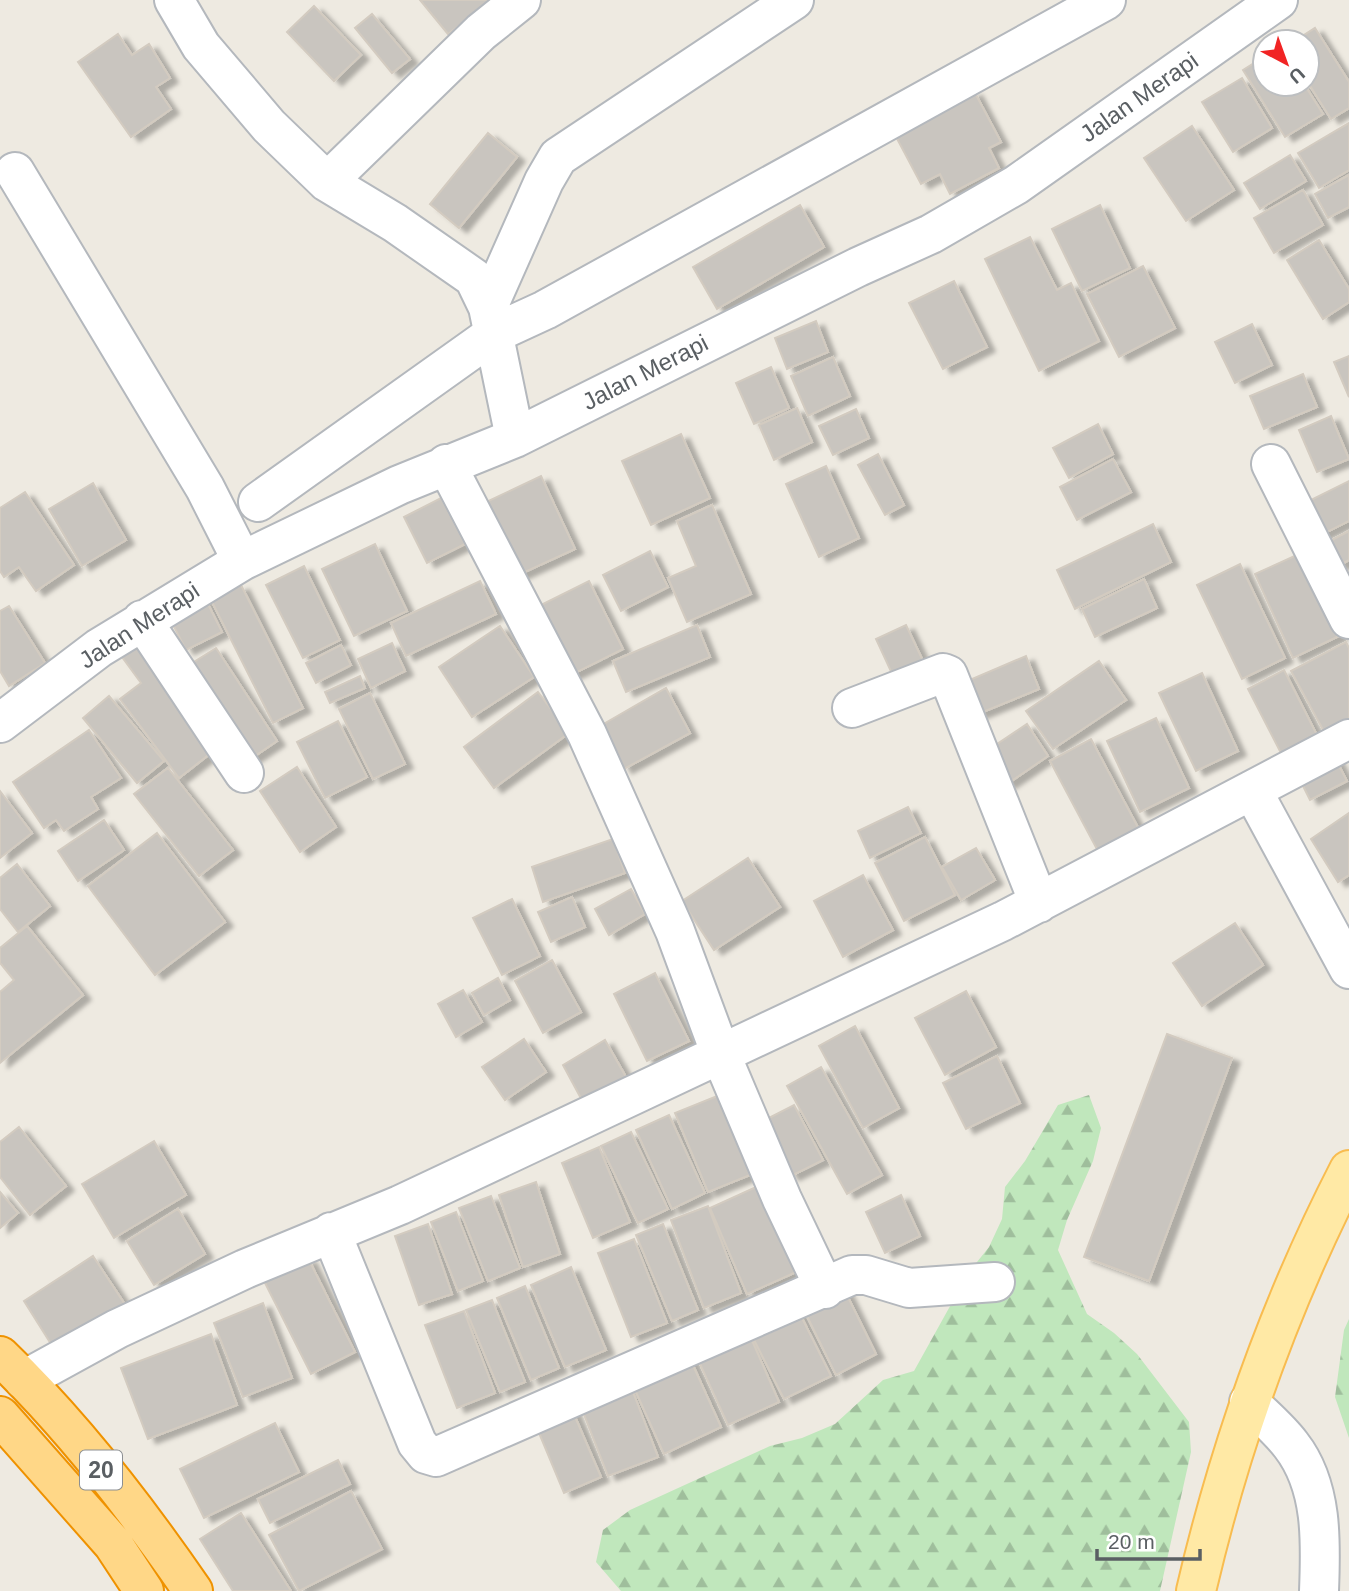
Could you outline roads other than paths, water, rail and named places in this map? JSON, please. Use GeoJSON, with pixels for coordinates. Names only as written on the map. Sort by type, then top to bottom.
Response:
{"type":"FeatureCollection","features":[{"type":"Feature","properties":{"kind":"highway","name":"20"},"geometry":{"type":"LineString","coordinates":[[6,1363],[143,1518],[193,1591]]}},
{"type":"Feature","properties":{"kind":"highway","name":"20"},"geometry":{"type":"LineString","coordinates":[[0,1416],[113,1544],[144,1591]]}},
{"type":"Feature","properties":{"kind":"main road"},"geometry":{"type":"LineString","coordinates":[[1196,1591],[1249,1402],[1281,1315],[1349,1170]]}},
{"type":"Feature","properties":{"kind":"street"},"geometry":{"type":"LineString","coordinates":[[174,0],[201,46],[269,126],[327,182],[396,223],[474,278],[492,320],[515,438]]}},
{"type":"Feature","properties":{"kind":"street"},"geometry":{"type":"LineString","coordinates":[[327,182],[481,32],[521,0]]}},
{"type":"Feature","properties":{"kind":"street"},"geometry":{"type":"LineString","coordinates":[[492,320],[544,181],[558,157],[794,0]]}},
{"type":"Feature","properties":{"kind":"street"},"geometry":{"type":"LineString","coordinates":[[258,502],[492,320],[545,310],[1106,0]]}},
{"type":"Feature","properties":{"kind":"street","name":"Jalan Merapi"},"geometry":{"type":"LineString","coordinates":[[0,723],[99,648],[242,561],[446,464],[515,438],[858,267],[931,234],[1016,185],[1278,0]]}},
{"type":"Feature","properties":{"kind":"street"},"geometry":{"type":"LineString","coordinates":[[15,172],[205,488],[242,561]]}},
{"type":"Feature","properties":{"kind":"street"},"geometry":{"type":"LineString","coordinates":[[446,464],[587,734],[676,931],[722,1055],[782,1199],[825,1289]]}},
{"type":"Feature","properties":{"kind":"street"},"geometry":{"type":"LineString","coordinates":[[1271,464],[1349,618]]}},
{"type":"Feature","properties":{"kind":"street"},"geometry":{"type":"LineString","coordinates":[[142,620],[244,773]]}},
{"type":"Feature","properties":{"kind":"street"},"geometry":{"type":"LineString","coordinates":[[852,708],[943,673],[948,675],[1039,903]]}},
{"type":"Feature","properties":{"kind":"street"},"geometry":{"type":"LineString","coordinates":[[6,1363],[117,1329],[331,1232],[400,1205],[1039,903],[1349,739]]}},
{"type":"Feature","properties":{"kind":"street"},"geometry":{"type":"LineString","coordinates":[[1252,790],[1349,969]]}},
{"type":"Feature","properties":{"kind":"street"},"geometry":{"type":"LineString","coordinates":[[331,1232],[417,1443],[426,1454],[436,1457],[860,1274],[909,1288],[995,1282]]}},
{"type":"Feature","properties":{"kind":"street"},"geometry":{"type":"LineString","coordinates":[[1249,1402],[1292,1445],[1305,1469],[1321,1527],[1319,1591]]}}]}
